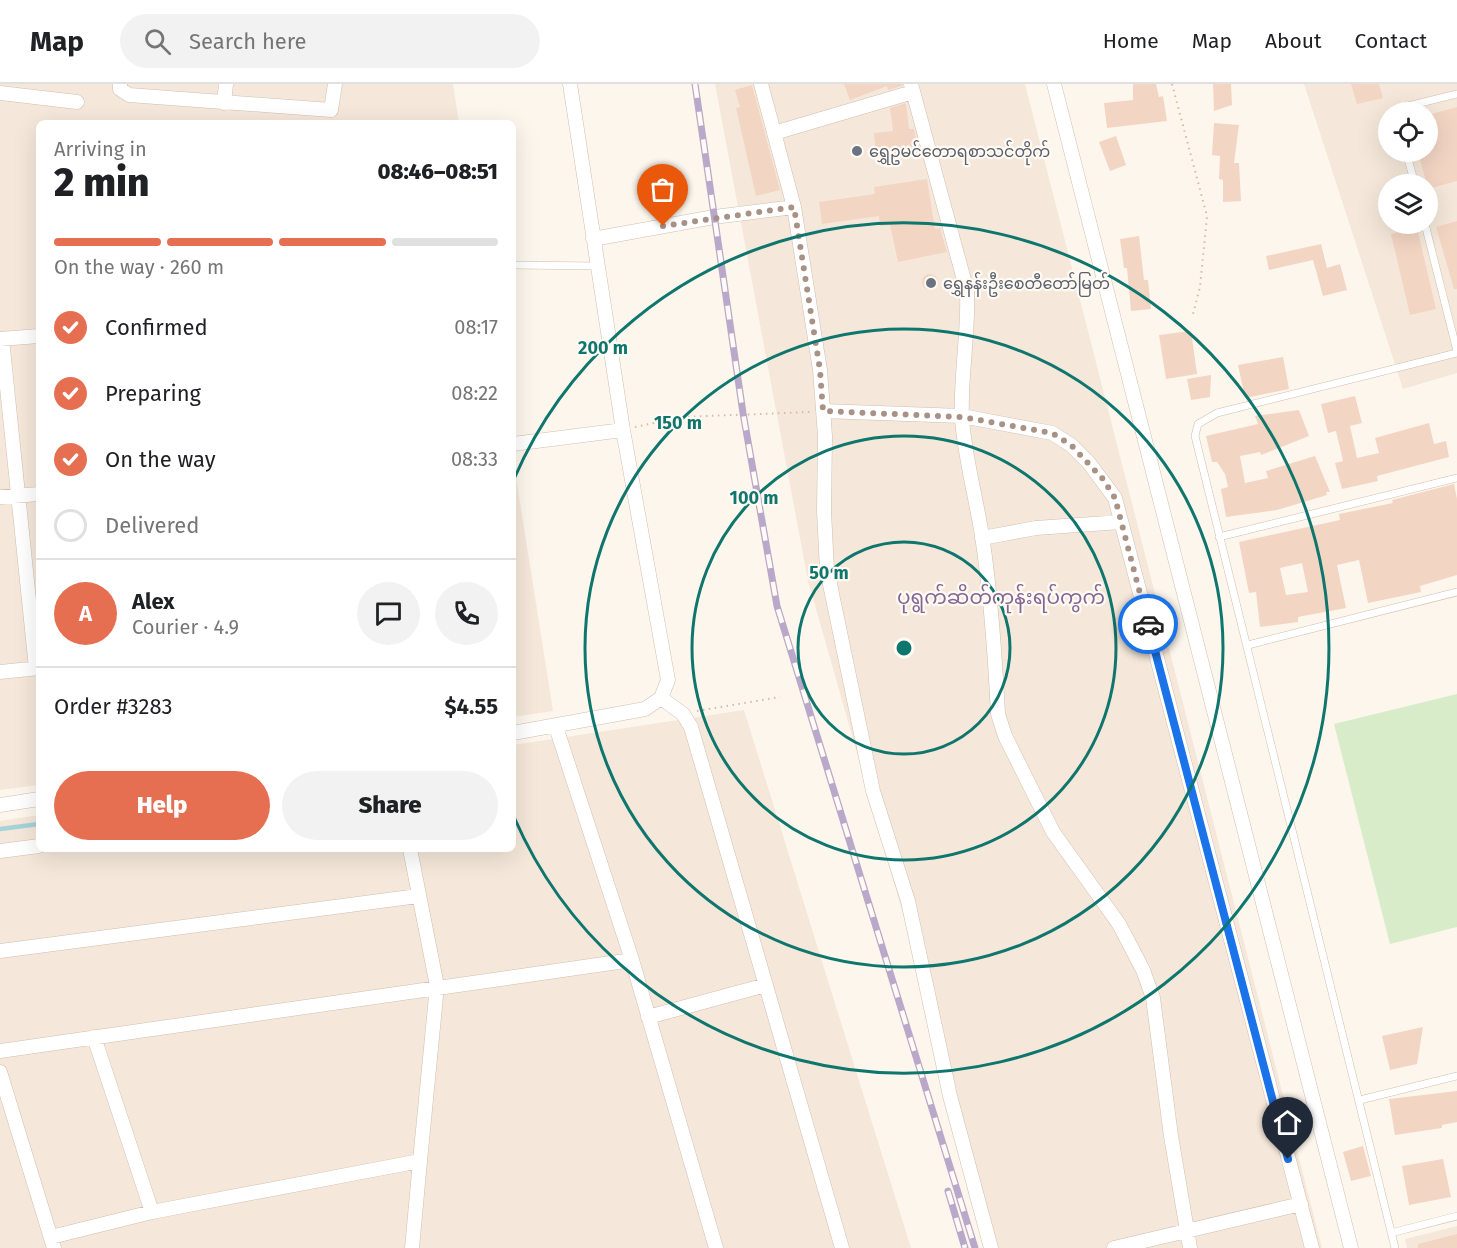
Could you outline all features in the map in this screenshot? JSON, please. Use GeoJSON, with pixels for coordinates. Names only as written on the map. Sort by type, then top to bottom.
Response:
{"type":"FeatureCollection","features":[{"type":"Feature","properties":{"kind":"street"},"geometry":{"type":"LineString","coordinates":[[224,103],[226,84]]}},
{"type":"Feature","properties":{"kind":"street"},"geometry":{"type":"LineString","coordinates":[[120,87],[129,95],[331,110],[334,84]]}},
{"type":"Feature","properties":{"kind":"street"},"geometry":{"type":"LineString","coordinates":[[516,733],[645,709],[661,698],[668,680],[622,430],[570,84]]}},
{"type":"Feature","properties":{"kind":"street"},"geometry":{"type":"LineString","coordinates":[[761,84],[794,207],[820,370],[827,570],[873,791],[908,901],[950,1096],[991,1248]]}},
{"type":"Feature","properties":{"kind":"street"},"geometry":{"type":"LineString","coordinates":[[1054,84],[1351,1248]]}},
{"type":"Feature","properties":{"kind":"street"},"geometry":{"type":"LineString","coordinates":[[774,134],[912,88],[967,291],[969,322],[962,417],[967,467],[982,538],[998,714],[1005,736],[1053,832],[1119,924],[1143,970],[1154,998],[1171,1136],[1190,1248]]}},
{"type":"Feature","properties":{"kind":"street"},"geometry":{"type":"LineString","coordinates":[[0,93],[77,102]]}},
{"type":"Feature","properties":{"kind":"street"},"geometry":{"type":"LineString","coordinates":[[593,239],[714,217],[794,207]]}},
{"type":"Feature","properties":{"kind":"street"},"geometry":{"type":"LineString","coordinates":[[36,336],[1,339],[36,651]]}},
{"type":"Feature","properties":{"kind":"street"},"geometry":{"type":"LineString","coordinates":[[823,411],[962,417],[1052,433],[1062,439],[1103,479],[1115,498],[1311,1248]]}},
{"type":"Feature","properties":{"kind":"street"},"geometry":{"type":"LineString","coordinates":[[516,444],[622,430]]}},
{"type":"Feature","properties":{"kind":"street"},"geometry":{"type":"LineString","coordinates":[[0,497],[36,494]]}},
{"type":"Feature","properties":{"kind":"street"},"geometry":{"type":"LineString","coordinates":[[982,538],[1036,528],[1121,522]]}},
{"type":"Feature","properties":{"kind":"street"},"geometry":{"type":"LineString","coordinates":[[0,672],[36,668]]}},
{"type":"Feature","properties":{"kind":"street"},"geometry":{"type":"LineString","coordinates":[[661,698],[683,714],[691,727],[843,1248]]}},
{"type":"Feature","properties":{"kind":"street"},"geometry":{"type":"LineString","coordinates":[[556,727],[632,960],[716,1248]]}},
{"type":"Feature","properties":{"kind":"street"},"geometry":{"type":"LineString","coordinates":[[0,805],[36,799]]}},
{"type":"Feature","properties":{"kind":"street"},"geometry":{"type":"LineString","coordinates":[[0,851],[36,846]]}},
{"type":"Feature","properties":{"kind":"street"},"geometry":{"type":"LineString","coordinates":[[411,852],[437,986],[412,1248]]}},
{"type":"Feature","properties":{"kind":"street"},"geometry":{"type":"LineString","coordinates":[[0,951],[418,896]]}},
{"type":"Feature","properties":{"kind":"street"},"geometry":{"type":"LineString","coordinates":[[0,1051],[437,986],[632,960]]}},
{"type":"Feature","properties":{"kind":"street"},"geometry":{"type":"LineString","coordinates":[[648,1017],[766,985]]}},
{"type":"Feature","properties":{"kind":"street"},"geometry":{"type":"LineString","coordinates":[[94,1037],[152,1212]]}},
{"type":"Feature","properties":{"kind":"street"},"geometry":{"type":"LineString","coordinates":[[0,1072],[52,1243],[152,1212],[420,1161]]}},
{"type":"Feature","properties":{"kind":"street"},"geometry":{"type":"LineString","coordinates":[[1114,1248],[1300,1204]]}},
{"type":"Feature","properties":{"kind":"lane"},"geometry":{"type":"LineString","coordinates":[[1424,102],[1457,94]]}},
{"type":"Feature","properties":{"kind":"lane"},"geometry":{"type":"LineString","coordinates":[[1395,1248],[1195,436],[1198,424],[1217,412],[1457,352],[1428,234]]}},
{"type":"Feature","properties":{"kind":"lane"},"geometry":{"type":"LineString","coordinates":[[516,265],[597,266]]}},
{"type":"Feature","properties":{"kind":"lane"},"geometry":{"type":"LineString","coordinates":[[1219,537],[1457,478]]}},
{"type":"Feature","properties":{"kind":"lane"},"geometry":{"type":"LineString","coordinates":[[1248,645],[1457,592]]}},
{"type":"Feature","properties":{"kind":"lane"},"geometry":{"type":"LineString","coordinates":[[1360,1100],[1457,1076]]}},
{"type":"Feature","properties":{"kind":"lane"},"geometry":{"type":"LineString","coordinates":[[1391,1233],[1457,1216]]}},
{"type":"Feature","properties":{"kind":"path"},"geometry":{"type":"LineString","coordinates":[[1172,84],[1207,216],[1200,287],[1193,314]]}},
{"type":"Feature","properties":{"kind":"path"},"geometry":{"type":"LineString","coordinates":[[622,430],[681,417],[823,411]]}},
{"type":"Feature","properties":{"kind":"path"},"geometry":{"type":"LineString","coordinates":[[683,714],[780,697]]}},
{"type":"Feature","properties":{"kind":"shaded area"},"geometry":{"type":"Polygon","coordinates":[[[0,84],[453,84],[459,120],[36,120],[36,785],[0,790],[0,84]]]}},
{"type":"Feature","properties":{"kind":"shaded area"},"geometry":{"type":"Polygon","coordinates":[[[715,84],[1025,84],[1322,1248],[998,1248],[808,581],[715,84]]]}},
{"type":"Feature","properties":{"kind":"shaded area"},"geometry":{"type":"Polygon","coordinates":[[[1304,84],[1457,84],[1457,373],[1403,389],[1304,84]]]}},
{"type":"Feature","properties":{"kind":"shaded area"},"geometry":{"type":"Polygon","coordinates":[[[516,477],[553,711],[516,717],[516,477]]]}},
{"type":"Feature","properties":{"kind":"shaded area"},"geometry":{"type":"Polygon","coordinates":[[[744,710],[911,1248],[0,1248],[0,821],[36,815],[36,852],[516,852],[516,745],[744,710]]]}},
{"type":"Feature","properties":{"kind":"shaded area"},"geometry":{"type":"Polygon","coordinates":[[[1457,1226],[1457,1248],[1407,1248],[1405,1239],[1457,1226]]]}},
{"type":"Feature","properties":{"kind":"green space"},"geometry":{"type":"Polygon","coordinates":[[[1457,694],[1457,927],[1390,944],[1334,724],[1457,694]]]}},
{"type":"Feature","properties":{"kind":"building"},"geometry":{"type":"Polygon","coordinates":[[[844,84],[902,84],[902,86],[888,90],[887,86],[850,100],[844,84]]]}},
{"type":"Feature","properties":{"kind":"building"},"geometry":{"type":"Polygon","coordinates":[[[1133,84],[1156,84],[1159,97],[1163,96],[1167,121],[1107,128],[1104,103],[1133,100],[1133,84]]]}},
{"type":"Feature","properties":{"kind":"building"},"geometry":{"type":"Polygon","coordinates":[[[1213,84],[1231,84],[1232,105],[1214,111],[1213,84]]]}},
{"type":"Feature","properties":{"kind":"building"},"geometry":{"type":"Polygon","coordinates":[[[1351,84],[1379,84],[1383,98],[1357,104],[1351,84]]]}},
{"type":"Feature","properties":{"kind":"building"},"geometry":{"type":"Polygon","coordinates":[[[752,85],[780,190],[756,196],[736,108],[740,107],[735,90],[752,85]]]}},
{"type":"Feature","properties":{"kind":"building"},"geometry":{"type":"Polygon","coordinates":[[[906,103],[909,129],[914,129],[919,152],[876,156],[874,133],[893,131],[890,108],[906,103]]]}},
{"type":"Feature","properties":{"kind":"building"},"geometry":{"type":"Polygon","coordinates":[[[1457,107],[1457,181],[1438,186],[1438,174],[1424,174],[1421,162],[1438,162],[1438,112],[1457,107]]]}},
{"type":"Feature","properties":{"kind":"building"},"geometry":{"type":"Polygon","coordinates":[[[1214,123],[1239,125],[1234,163],[1239,163],[1241,201],[1223,202],[1223,180],[1219,179],[1220,156],[1212,155],[1214,123]]]}},
{"type":"Feature","properties":{"kind":"building"},"geometry":{"type":"Polygon","coordinates":[[[1116,136],[1126,165],[1110,171],[1099,142],[1116,136]]]}},
{"type":"Feature","properties":{"kind":"building"},"geometry":{"type":"Polygon","coordinates":[[[927,179],[935,229],[940,228],[947,252],[898,262],[890,225],[880,226],[879,216],[822,224],[819,202],[875,194],[874,187],[927,179]]]}},
{"type":"Feature","properties":{"kind":"building"},"geometry":{"type":"Polygon","coordinates":[[[1457,221],[1457,289],[1454,289],[1438,234],[1438,226],[1457,221]]]}},
{"type":"Feature","properties":{"kind":"building"},"geometry":{"type":"Polygon","coordinates":[[[1391,234],[1418,234],[1436,309],[1410,315],[1391,234]]]}},
{"type":"Feature","properties":{"kind":"building"},"geometry":{"type":"Polygon","coordinates":[[[1139,236],[1144,280],[1148,280],[1151,309],[1131,311],[1127,268],[1124,268],[1120,239],[1139,236]]]}},
{"type":"Feature","properties":{"kind":"building"},"geometry":{"type":"Polygon","coordinates":[[[1321,244],[1327,268],[1340,264],[1347,290],[1323,296],[1313,260],[1269,270],[1266,256],[1321,244]]]}},
{"type":"Feature","properties":{"kind":"building"},"geometry":{"type":"Polygon","coordinates":[[[927,274],[933,274],[938,282],[936,288],[927,290],[922,285],[922,279],[927,274]]]}},
{"type":"Feature","properties":{"kind":"building"},"geometry":{"type":"Polygon","coordinates":[[[1191,331],[1197,374],[1166,379],[1159,335],[1191,331]]]}},
{"type":"Feature","properties":{"kind":"building"},"geometry":{"type":"Polygon","coordinates":[[[1283,357],[1289,389],[1245,398],[1238,365],[1283,357]]]}},
{"type":"Feature","properties":{"kind":"building"},"geometry":{"type":"Polygon","coordinates":[[[1211,375],[1210,397],[1191,400],[1187,379],[1211,375]]]}},
{"type":"Feature","properties":{"kind":"building"},"geometry":{"type":"Polygon","coordinates":[[[1355,396],[1362,423],[1350,426],[1357,458],[1379,453],[1375,438],[1429,423],[1434,444],[1446,441],[1449,457],[1377,476],[1378,481],[1342,489],[1335,463],[1343,461],[1336,431],[1328,433],[1321,404],[1355,396]]]}},
{"type":"Feature","properties":{"kind":"building"},"geometry":{"type":"Polygon","coordinates":[[[1299,410],[1309,436],[1261,455],[1260,452],[1240,456],[1245,483],[1268,478],[1266,471],[1315,456],[1330,492],[1326,492],[1327,495],[1277,510],[1226,517],[1221,489],[1228,487],[1225,474],[1217,462],[1212,462],[1206,436],[1258,424],[1255,416],[1299,410]]]}},
{"type":"Feature","properties":{"kind":"building"},"geometry":{"type":"Polygon","coordinates":[[[1454,484],[1457,499],[1457,575],[1420,586],[1421,592],[1368,603],[1359,560],[1337,565],[1346,608],[1298,617],[1298,622],[1260,627],[1256,592],[1249,593],[1239,542],[1340,520],[1339,514],[1393,503],[1392,500],[1454,484]],[[1302,563],[1280,568],[1286,595],[1308,592],[1302,563]]]}},
{"type":"Feature","properties":{"kind":"building"},"geometry":{"type":"Polygon","coordinates":[[[1423,1027],[1417,1064],[1390,1070],[1382,1036],[1423,1027]]]}},
{"type":"Feature","properties":{"kind":"building"},"geometry":{"type":"Polygon","coordinates":[[[1457,1091],[1457,1122],[1442,1125],[1442,1128],[1395,1135],[1389,1099],[1457,1091]]]}},
{"type":"Feature","properties":{"kind":"building"},"geometry":{"type":"Polygon","coordinates":[[[1363,1146],[1371,1176],[1351,1181],[1343,1152],[1363,1146]]]}},
{"type":"Feature","properties":{"kind":"building"},"geometry":{"type":"Polygon","coordinates":[[[1443,1159],[1451,1197],[1409,1205],[1402,1166],[1443,1159]]]}},
{"type":"Feature","properties":{"kind":"building"},"geometry":{"type":"Polygon","coordinates":[[[1457,1234],[1457,1248],[1418,1248],[1418,1244],[1457,1234]]]}},
{"type":"Feature","properties":{"kind":"waterway"},"geometry":{"type":"LineString","coordinates":[[0,829],[36,824]]}},
{"type":"Feature","properties":{"kind":"railway"},"geometry":{"type":"LineString","coordinates":[[695,84],[743,413],[777,606],[975,1248]]}},
{"type":"Feature","properties":{"kind":"railway"},"geometry":{"type":"LineString","coordinates":[[948,1191],[965,1248]]}},
{"type":"Feature","properties":{"kind":"way so far"},"geometry":{"type":"LineString","coordinates":[[663,226],[794,207],[820,370],[823,411],[962,417],[1052,433],[1071,445],[1103,479],[1115,498],[1148,624]]}},
{"type":"Feature","properties":{"kind":"place","name":"ရွှေဥမင်တောရစာသင်တိုက်"},"geometry":{"type":"Point","coordinates":[857,151]}},
{"type":"Feature","properties":{"kind":"place","name":"ရွှေနန်းဦးစေတီတော်မြတ်"},"geometry":{"type":"Point","coordinates":[931,283]}},
{"type":"Feature","properties":{"kind":"district","name":"ပုရွက်ဆိတ်ကုန်းရပ်ကွက်"},"geometry":{"type":"Point","coordinates":[1001,597]}},
{"type":"Feature","properties":{"kind":"route"},"geometry":{"type":"LineString","coordinates":[[1148,624],[1288,1159]]}}]}
